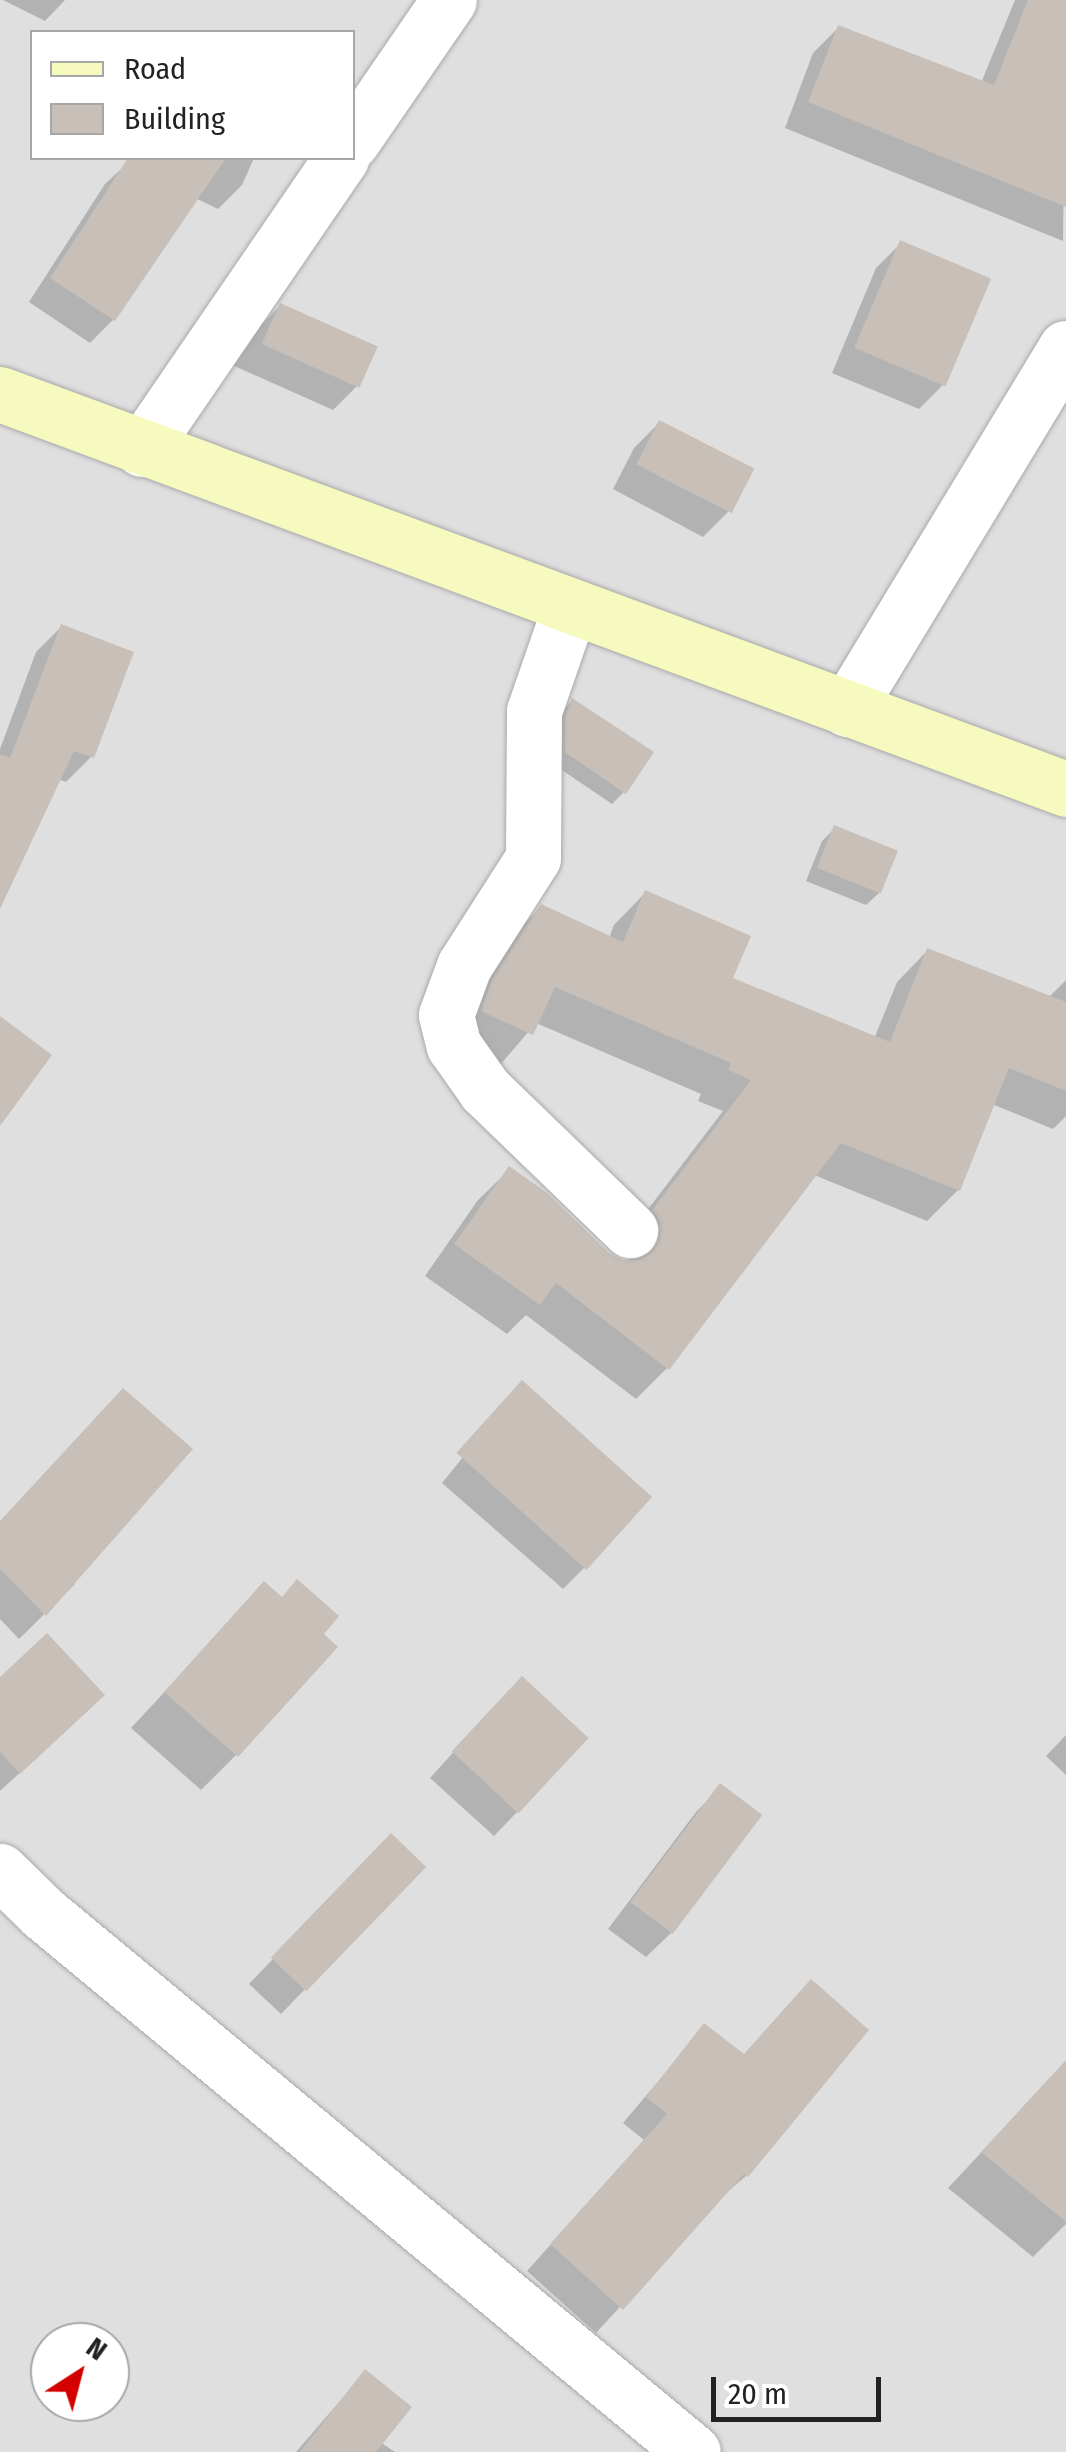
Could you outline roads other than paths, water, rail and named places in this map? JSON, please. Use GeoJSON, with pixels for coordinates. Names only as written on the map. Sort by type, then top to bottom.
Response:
{"type":"FeatureCollection","features":[{"type":"Feature","properties":{"kind":"main road"},"geometry":{"type":"LineString","coordinates":[[0,394],[1066,789]]}},
{"type":"Feature","properties":{"kind":"street"},"geometry":{"type":"LineString","coordinates":[[355,137],[449,0]]}},
{"type":"Feature","properties":{"kind":"street"},"geometry":{"type":"LineString","coordinates":[[142,449],[340,160]]}},
{"type":"Feature","properties":{"kind":"street"},"geometry":{"type":"LineString","coordinates":[[847,709],[1066,348]]}},
{"type":"Feature","properties":{"kind":"street"},"geometry":{"type":"LineString","coordinates":[[570,606],[534,710],[533,858],[464,966],[446,1014],[454,1046],[485,1090],[630,1230]]}},
{"type":"Feature","properties":{"kind":"street"},"geometry":{"type":"LineString","coordinates":[[0,1871],[43,1913],[693,2452]]}}]}
